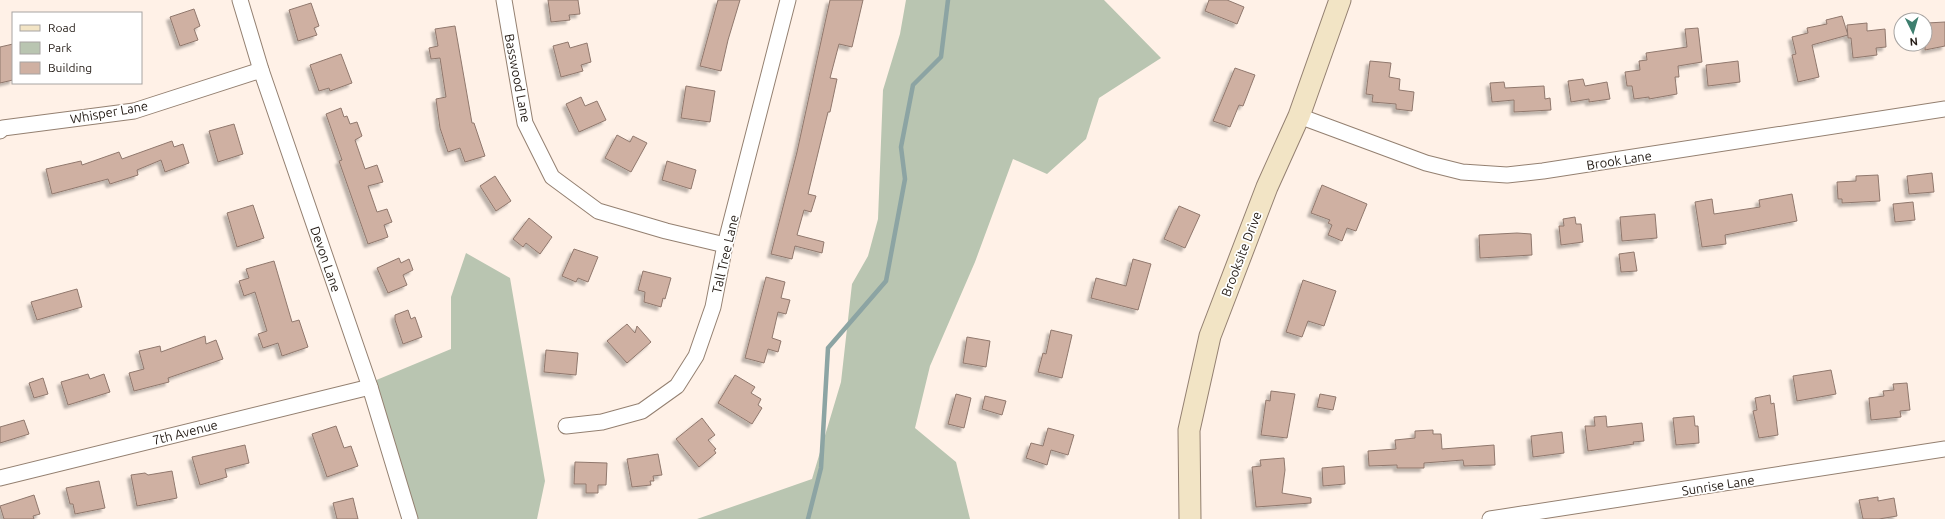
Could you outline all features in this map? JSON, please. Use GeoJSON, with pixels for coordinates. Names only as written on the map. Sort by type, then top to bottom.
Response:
{"type":"FeatureCollection","features":[{"type":"Feature","properties":{"kind":"street","name":"Devon Lane"},"geometry":{"type":"LineString","coordinates":[[240,0],[261,70],[370,387],[410,519]]}},
{"type":"Feature","properties":{"kind":"street","name":"Basswood Lane"},"geometry":{"type":"LineString","coordinates":[[504,0],[525,123],[552,177],[598,211],[666,231],[725,245]]}},
{"type":"Feature","properties":{"kind":"street","name":"Tall Tree Lane"},"geometry":{"type":"LineString","coordinates":[[566,426],[602,422],[642,411],[677,386],[696,356],[713,307],[725,245],[788,0]]}},
{"type":"Feature","properties":{"kind":"street","name":"Brooksite Drive"},"geometry":{"type":"LineString","coordinates":[[1190,519],[1189,430],[1210,336],[1267,187],[1299,116],[1340,0]]}},
{"type":"Feature","properties":{"kind":"street","name":"Whisper Lane"},"geometry":{"type":"LineString","coordinates":[[0,131],[3,128],[134,111],[261,70]]}},
{"type":"Feature","properties":{"kind":"street","name":"Brook Lane"},"geometry":{"type":"LineString","coordinates":[[1299,116],[1426,163],[1462,172],[1507,174],[1543,171],[1945,109]]}},
{"type":"Feature","properties":{"kind":"street","name":"7th Avenue"},"geometry":{"type":"LineString","coordinates":[[0,478],[370,387]]}},
{"type":"Feature","properties":{"kind":"street","name":"Sunrise Lane"},"geometry":{"type":"LineString","coordinates":[[1490,519],[1945,449]]}},
{"type":"Feature","properties":{"kind":"green space"},"geometry":{"type":"Polygon","coordinates":[[[906,0],[1104,0],[1161,58],[1099,98],[1086,139],[1047,174],[1013,159],[975,262],[930,366],[915,428],[956,462],[970,519],[697,519],[812,479],[841,382],[852,284],[868,256],[878,219],[883,90],[900,34],[906,0]]]}},
{"type":"Feature","properties":{"kind":"green space"},"geometry":{"type":"Polygon","coordinates":[[[466,253],[510,278],[545,481],[537,519],[418,519],[374,381],[451,349],[451,297],[466,253]]]}},
{"type":"Feature","properties":{"kind":"building"},"geometry":{"type":"Polygon","coordinates":[[[548,0],[578,0],[580,14],[569,15],[570,20],[551,22],[548,0]]]}},
{"type":"Feature","properties":{"kind":"building"},"geometry":{"type":"Polygon","coordinates":[[[718,0],[740,0],[728,40],[721,71],[700,66],[718,0]]]}},
{"type":"Feature","properties":{"kind":"building"},"geometry":{"type":"Polygon","coordinates":[[[830,0],[863,0],[852,47],[839,44],[830,78],[837,79],[830,112],[828,112],[808,194],[816,196],[811,212],[804,210],[797,235],[824,242],[822,253],[795,246],[792,259],[771,254],[797,152],[830,0]]]}},
{"type":"Feature","properties":{"kind":"building"},"geometry":{"type":"Polygon","coordinates":[[[1209,0],[1227,0],[1244,7],[1237,24],[1205,11],[1209,0]]]}},
{"type":"Feature","properties":{"kind":"building"},"geometry":{"type":"Polygon","coordinates":[[[311,3],[319,26],[314,28],[317,35],[298,41],[289,10],[311,3]]]}},
{"type":"Feature","properties":{"kind":"building"},"geometry":{"type":"Polygon","coordinates":[[[194,9],[200,26],[194,29],[198,40],[180,46],[170,17],[194,9]]]}},
{"type":"Feature","properties":{"kind":"building"},"geometry":{"type":"Polygon","coordinates":[[[1842,16],[1848,35],[1812,45],[1819,77],[1798,82],[1792,55],[1796,54],[1792,37],[1808,33],[1807,28],[1827,24],[1826,20],[1842,16]]]}},
{"type":"Feature","properties":{"kind":"building"},"geometry":{"type":"Polygon","coordinates":[[[1945,22],[1945,46],[1933,48],[1933,23],[1945,22]]]}},
{"type":"Feature","properties":{"kind":"building"},"geometry":{"type":"Polygon","coordinates":[[[1867,23],[1867,31],[1885,29],[1886,47],[1876,48],[1877,55],[1853,58],[1851,38],[1848,38],[1847,25],[1867,23]]]}},
{"type":"Feature","properties":{"kind":"building"},"geometry":{"type":"Polygon","coordinates":[[[455,26],[472,123],[474,123],[485,156],[465,162],[460,148],[448,152],[440,128],[436,99],[446,97],[440,58],[431,59],[429,48],[438,46],[435,29],[455,26]]]}},
{"type":"Feature","properties":{"kind":"building"},"geometry":{"type":"Polygon","coordinates":[[[1698,28],[1702,62],[1678,66],[1679,77],[1675,77],[1677,94],[1649,99],[1649,97],[1634,99],[1632,86],[1627,86],[1625,72],[1640,70],[1639,61],[1647,60],[1646,53],[1687,47],[1685,29],[1698,28]]]}},
{"type":"Feature","properties":{"kind":"building"},"geometry":{"type":"Polygon","coordinates":[[[568,42],[570,48],[587,43],[591,62],[581,65],[583,71],[561,77],[553,46],[568,42]]]}},
{"type":"Feature","properties":{"kind":"building"},"geometry":{"type":"Polygon","coordinates":[[[12,44],[12,80],[0,83],[0,47],[12,44]]]}},
{"type":"Feature","properties":{"kind":"building"},"geometry":{"type":"Polygon","coordinates":[[[341,54],[352,83],[330,91],[329,88],[319,91],[310,65],[341,54]]]}},
{"type":"Feature","properties":{"kind":"building"},"geometry":{"type":"Polygon","coordinates":[[[1370,61],[1391,63],[1389,77],[1400,79],[1399,90],[1414,92],[1412,111],[1396,109],[1396,104],[1372,102],[1373,95],[1366,94],[1370,61]]]}},
{"type":"Feature","properties":{"kind":"building"},"geometry":{"type":"Polygon","coordinates":[[[1738,61],[1740,82],[1708,86],[1706,65],[1738,61]]]}},
{"type":"Feature","properties":{"kind":"building"},"geometry":{"type":"Polygon","coordinates":[[[1235,68],[1255,75],[1243,106],[1239,105],[1230,127],[1213,121],[1235,68]]]}},
{"type":"Feature","properties":{"kind":"building"},"geometry":{"type":"Polygon","coordinates":[[[1583,79],[1585,86],[1607,82],[1610,99],[1589,102],[1589,99],[1571,102],[1568,81],[1583,79]]]}},
{"type":"Feature","properties":{"kind":"building"},"geometry":{"type":"Polygon","coordinates":[[[1504,82],[1505,88],[1544,86],[1545,99],[1550,98],[1551,110],[1514,112],[1514,100],[1492,102],[1490,83],[1504,82]]]}},
{"type":"Feature","properties":{"kind":"building"},"geometry":{"type":"Polygon","coordinates":[[[686,86],[715,91],[710,122],[681,118],[686,86]]]}},
{"type":"Feature","properties":{"kind":"building"},"geometry":{"type":"Polygon","coordinates":[[[581,97],[585,106],[597,101],[606,120],[579,132],[566,104],[581,97]]]}},
{"type":"Feature","properties":{"kind":"building"},"geometry":{"type":"Polygon","coordinates":[[[341,108],[344,117],[347,116],[350,124],[357,122],[362,136],[355,140],[365,169],[377,165],[383,182],[368,186],[377,212],[387,209],[392,222],[384,225],[388,237],[368,244],[339,161],[342,160],[326,114],[341,108]]]}},
{"type":"Feature","properties":{"kind":"building"},"geometry":{"type":"Polygon","coordinates":[[[234,124],[243,154],[218,162],[209,131],[234,124]]]}},
{"type":"Feature","properties":{"kind":"building"},"geometry":{"type":"Polygon","coordinates":[[[617,135],[630,142],[633,136],[647,143],[631,172],[605,158],[617,135]]]}},
{"type":"Feature","properties":{"kind":"building"},"geometry":{"type":"Polygon","coordinates":[[[172,141],[174,147],[183,144],[189,163],[165,172],[161,160],[137,170],[138,175],[110,184],[108,179],[52,194],[46,169],[81,161],[82,165],[119,152],[122,159],[172,141]]]}},
{"type":"Feature","properties":{"kind":"building"},"geometry":{"type":"Polygon","coordinates":[[[667,161],[696,170],[691,189],[662,180],[667,161]]]}},
{"type":"Feature","properties":{"kind":"building"},"geometry":{"type":"Polygon","coordinates":[[[1932,173],[1934,192],[1909,194],[1907,176],[1932,173]]]}},
{"type":"Feature","properties":{"kind":"building"},"geometry":{"type":"Polygon","coordinates":[[[1878,175],[1880,201],[1842,203],[1842,199],[1838,199],[1837,182],[1856,181],[1856,176],[1878,175]]]}},
{"type":"Feature","properties":{"kind":"building"},"geometry":{"type":"Polygon","coordinates":[[[495,176],[511,201],[496,211],[480,186],[495,176]]]}},
{"type":"Feature","properties":{"kind":"building"},"geometry":{"type":"Polygon","coordinates":[[[1322,185],[1367,204],[1356,231],[1347,228],[1342,241],[1328,235],[1332,225],[1328,223],[1330,220],[1311,213],[1322,185]]]}},
{"type":"Feature","properties":{"kind":"building"},"geometry":{"type":"Polygon","coordinates":[[[1792,194],[1797,221],[1725,235],[1726,244],[1702,247],[1695,202],[1712,199],[1714,214],[1760,207],[1759,200],[1792,194]]]}},
{"type":"Feature","properties":{"kind":"building"},"geometry":{"type":"Polygon","coordinates":[[[1913,202],[1915,220],[1895,222],[1893,204],[1913,202]]]}},
{"type":"Feature","properties":{"kind":"building"},"geometry":{"type":"Polygon","coordinates":[[[253,205],[264,238],[237,247],[227,213],[253,205]]]}},
{"type":"Feature","properties":{"kind":"building"},"geometry":{"type":"Polygon","coordinates":[[[1179,206],[1200,215],[1185,248],[1164,239],[1179,206]]]}},
{"type":"Feature","properties":{"kind":"building"},"geometry":{"type":"Polygon","coordinates":[[[1655,214],[1657,238],[1622,241],[1620,217],[1655,214]]]}},
{"type":"Feature","properties":{"kind":"building"},"geometry":{"type":"Polygon","coordinates":[[[1575,217],[1576,224],[1581,224],[1583,242],[1561,245],[1559,226],[1564,226],[1563,219],[1575,217]]]}},
{"type":"Feature","properties":{"kind":"building"},"geometry":{"type":"Polygon","coordinates":[[[529,218],[552,237],[540,254],[526,243],[523,247],[513,239],[529,218]]]}},
{"type":"Feature","properties":{"kind":"building"},"geometry":{"type":"Polygon","coordinates":[[[1517,233],[1531,234],[1532,255],[1480,258],[1479,235],[1517,233]]]}},
{"type":"Feature","properties":{"kind":"building"},"geometry":{"type":"Polygon","coordinates":[[[574,249],[598,257],[588,282],[578,278],[576,282],[562,276],[574,249]]]}},
{"type":"Feature","properties":{"kind":"building"},"geometry":{"type":"Polygon","coordinates":[[[1634,252],[1637,271],[1621,272],[1619,254],[1634,252]]]}},
{"type":"Feature","properties":{"kind":"building"},"geometry":{"type":"Polygon","coordinates":[[[399,258],[401,263],[409,259],[413,270],[403,275],[407,285],[388,293],[377,268],[399,258]]]}},
{"type":"Feature","properties":{"kind":"building"},"geometry":{"type":"Polygon","coordinates":[[[1133,259],[1151,264],[1138,310],[1091,298],[1096,278],[1126,286],[1133,259]]]}},
{"type":"Feature","properties":{"kind":"building"},"geometry":{"type":"Polygon","coordinates":[[[274,261],[292,322],[299,320],[308,347],[282,356],[278,343],[263,348],[258,334],[267,331],[255,292],[244,296],[239,281],[249,278],[246,269],[274,261]]]}},
{"type":"Feature","properties":{"kind":"building"},"geometry":{"type":"Polygon","coordinates":[[[643,271],[671,278],[661,307],[644,302],[645,292],[638,290],[643,271]]]}},
{"type":"Feature","properties":{"kind":"building"},"geometry":{"type":"Polygon","coordinates":[[[766,277],[785,282],[781,298],[790,300],[786,314],[778,312],[772,338],[781,341],[778,352],[768,349],[764,363],[745,358],[766,277]]]}},
{"type":"Feature","properties":{"kind":"building"},"geometry":{"type":"Polygon","coordinates":[[[1303,280],[1336,291],[1324,326],[1308,321],[1302,337],[1286,332],[1303,280]]]}},
{"type":"Feature","properties":{"kind":"building"},"geometry":{"type":"Polygon","coordinates":[[[77,289],[82,307],[37,320],[31,302],[77,289]]]}},
{"type":"Feature","properties":{"kind":"building"},"geometry":{"type":"Polygon","coordinates":[[[408,310],[411,319],[415,317],[422,337],[403,344],[395,320],[395,315],[408,310]]]}},
{"type":"Feature","properties":{"kind":"building"},"geometry":{"type":"Polygon","coordinates":[[[627,324],[635,333],[637,326],[651,342],[627,363],[607,341],[627,324]]]}},
{"type":"Feature","properties":{"kind":"building"},"geometry":{"type":"Polygon","coordinates":[[[1051,330],[1072,335],[1062,378],[1038,372],[1043,353],[1046,354],[1051,330]]]}},
{"type":"Feature","properties":{"kind":"building"},"geometry":{"type":"Polygon","coordinates":[[[205,336],[206,344],[216,340],[223,359],[168,378],[169,382],[134,391],[129,373],[144,369],[139,351],[160,346],[161,352],[205,336]]]}},
{"type":"Feature","properties":{"kind":"building"},"geometry":{"type":"Polygon","coordinates":[[[967,337],[990,341],[986,367],[963,363],[967,337]]]}},
{"type":"Feature","properties":{"kind":"building"},"geometry":{"type":"Polygon","coordinates":[[[546,350],[578,353],[576,375],[544,372],[546,350]]]}},
{"type":"Feature","properties":{"kind":"building"},"geometry":{"type":"Polygon","coordinates":[[[1831,370],[1836,394],[1797,401],[1793,376],[1831,370]]]}},
{"type":"Feature","properties":{"kind":"building"},"geometry":{"type":"Polygon","coordinates":[[[88,374],[90,379],[104,374],[110,392],[68,405],[61,382],[88,374]]]}},
{"type":"Feature","properties":{"kind":"building"},"geometry":{"type":"Polygon","coordinates":[[[735,375],[755,387],[751,393],[761,399],[758,405],[762,408],[752,424],[718,403],[735,375]]]}},
{"type":"Feature","properties":{"kind":"building"},"geometry":{"type":"Polygon","coordinates":[[[43,378],[48,394],[34,398],[29,383],[43,378]]]}},
{"type":"Feature","properties":{"kind":"building"},"geometry":{"type":"Polygon","coordinates":[[[1907,383],[1910,410],[1900,411],[1901,417],[1871,420],[1869,398],[1884,396],[1883,391],[1894,390],[1893,384],[1907,383]]]}},
{"type":"Feature","properties":{"kind":"building"},"geometry":{"type":"Polygon","coordinates":[[[1271,391],[1295,394],[1287,438],[1261,435],[1266,400],[1270,401],[1271,391]]]}},
{"type":"Feature","properties":{"kind":"building"},"geometry":{"type":"Polygon","coordinates":[[[956,394],[971,398],[964,428],[948,424],[956,394]]]}},
{"type":"Feature","properties":{"kind":"building"},"geometry":{"type":"Polygon","coordinates":[[[1320,394],[1336,397],[1333,410],[1317,407],[1320,394]]]}},
{"type":"Feature","properties":{"kind":"building"},"geometry":{"type":"Polygon","coordinates":[[[1770,395],[1771,404],[1774,403],[1778,435],[1759,438],[1753,411],[1757,410],[1755,398],[1770,395]]]}},
{"type":"Feature","properties":{"kind":"building"},"geometry":{"type":"Polygon","coordinates":[[[985,396],[1006,401],[1002,415],[982,409],[985,396]]]}},
{"type":"Feature","properties":{"kind":"building"},"geometry":{"type":"Polygon","coordinates":[[[1606,416],[1607,427],[1642,423],[1644,441],[1588,451],[1585,426],[1595,426],[1594,417],[1606,416]]]}},
{"type":"Feature","properties":{"kind":"building"},"geometry":{"type":"Polygon","coordinates":[[[1694,416],[1695,426],[1698,426],[1699,443],[1676,445],[1673,418],[1694,416]]]}},
{"type":"Feature","properties":{"kind":"building"},"geometry":{"type":"Polygon","coordinates":[[[702,418],[715,435],[708,440],[716,449],[714,450],[716,453],[699,467],[676,439],[702,418]]]}},
{"type":"Feature","properties":{"kind":"building"},"geometry":{"type":"Polygon","coordinates":[[[24,420],[29,434],[0,443],[0,427],[24,420]]]}},
{"type":"Feature","properties":{"kind":"building"},"geometry":{"type":"Polygon","coordinates":[[[336,426],[344,448],[351,446],[358,466],[327,477],[312,434],[336,426]]]}},
{"type":"Feature","properties":{"kind":"building"},"geometry":{"type":"Polygon","coordinates":[[[1048,428],[1074,435],[1068,455],[1051,450],[1047,465],[1026,458],[1031,443],[1043,446],[1048,428]]]}},
{"type":"Feature","properties":{"kind":"building"},"geometry":{"type":"Polygon","coordinates":[[[1433,430],[1433,434],[1441,434],[1442,449],[1494,445],[1495,465],[1464,466],[1463,460],[1424,463],[1424,468],[1397,468],[1397,465],[1369,466],[1368,451],[1396,449],[1395,440],[1415,438],[1415,431],[1433,430]]]}},
{"type":"Feature","properties":{"kind":"building"},"geometry":{"type":"Polygon","coordinates":[[[1562,432],[1564,453],[1533,457],[1531,436],[1562,432]]]}},
{"type":"Feature","properties":{"kind":"building"},"geometry":{"type":"Polygon","coordinates":[[[245,445],[249,463],[225,469],[227,477],[200,485],[192,457],[245,445]]]}},
{"type":"Feature","properties":{"kind":"building"},"geometry":{"type":"Polygon","coordinates":[[[658,454],[662,475],[653,476],[654,481],[650,481],[651,485],[632,487],[627,459],[658,454]]]}},
{"type":"Feature","properties":{"kind":"building"},"geometry":{"type":"Polygon","coordinates":[[[1284,458],[1285,470],[1282,493],[1311,498],[1311,503],[1256,507],[1252,467],[1261,466],[1260,460],[1284,458]]]}},
{"type":"Feature","properties":{"kind":"building"},"geometry":{"type":"Polygon","coordinates":[[[575,462],[607,463],[606,485],[598,485],[598,493],[586,493],[586,484],[574,484],[575,462]]]}},
{"type":"Feature","properties":{"kind":"building"},"geometry":{"type":"Polygon","coordinates":[[[1344,466],[1345,484],[1323,486],[1322,468],[1344,466]]]}},
{"type":"Feature","properties":{"kind":"building"},"geometry":{"type":"Polygon","coordinates":[[[172,471],[177,498],[137,506],[131,475],[145,473],[148,475],[172,471]]]}},
{"type":"Feature","properties":{"kind":"building"},"geometry":{"type":"Polygon","coordinates":[[[99,481],[105,508],[75,514],[73,504],[70,504],[66,488],[99,481]]]}},
{"type":"Feature","properties":{"kind":"building"},"geometry":{"type":"Polygon","coordinates":[[[34,495],[40,514],[33,516],[34,519],[4,519],[0,506],[34,495]]]}},
{"type":"Feature","properties":{"kind":"building"},"geometry":{"type":"Polygon","coordinates":[[[1878,497],[1878,501],[1894,498],[1897,516],[1879,519],[1863,519],[1859,500],[1878,497]]]}},
{"type":"Feature","properties":{"kind":"building"},"geometry":{"type":"Polygon","coordinates":[[[353,498],[358,519],[337,519],[333,503],[353,498]]]}},
{"type":"Feature","properties":{"kind":"waterway"},"geometry":{"type":"LineString","coordinates":[[808,519],[821,468],[828,348],[886,281],[905,179],[901,147],[913,85],[941,57],[948,0]]}}]}
